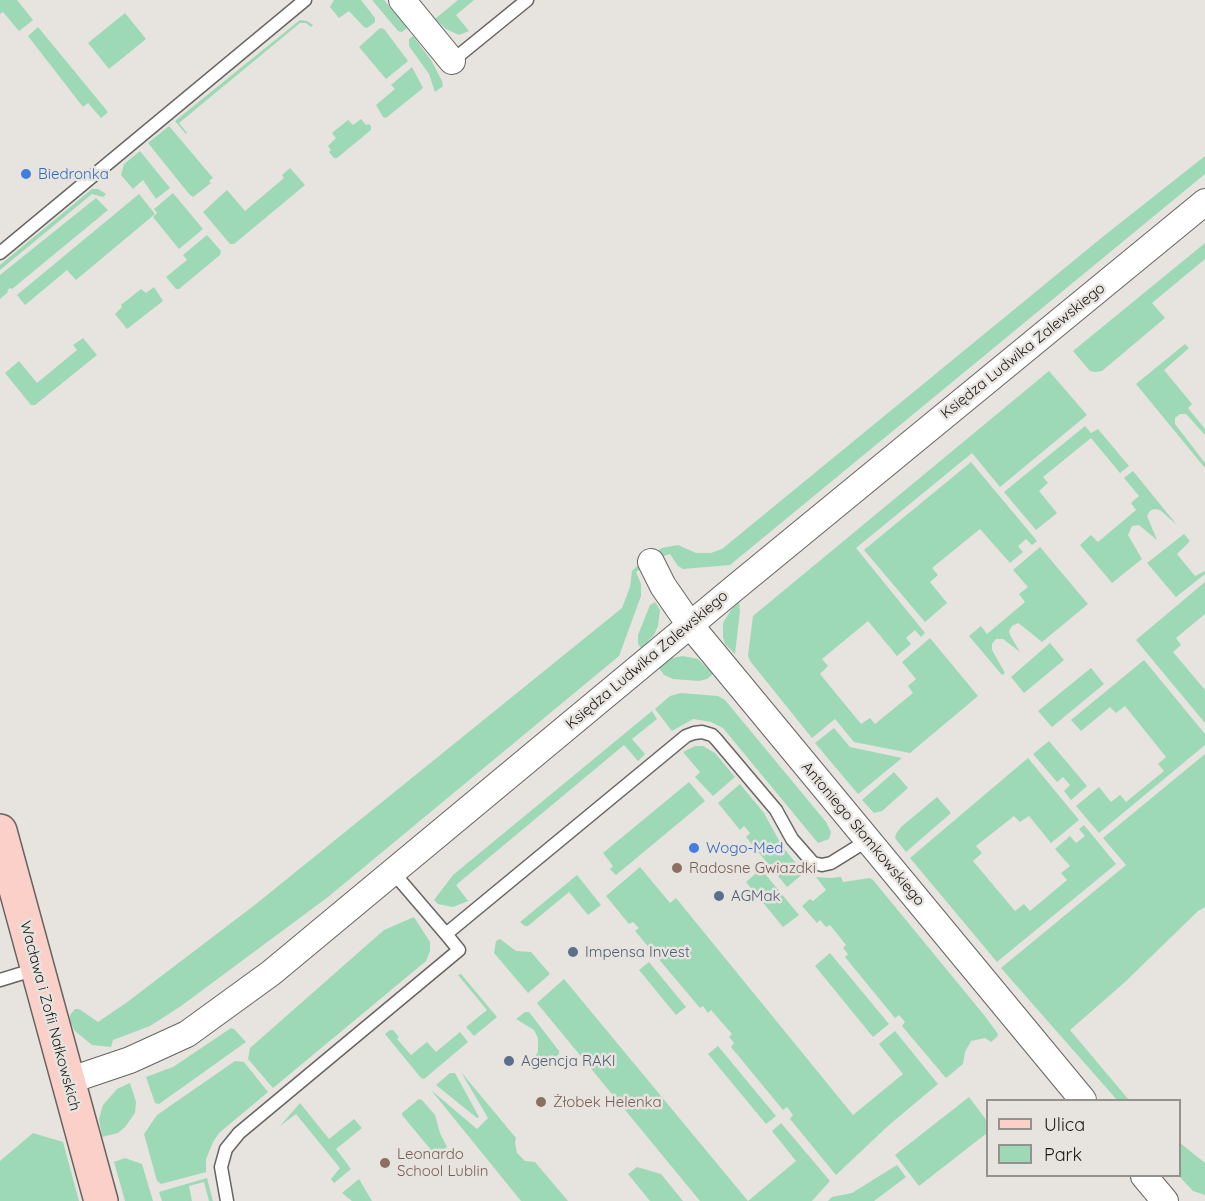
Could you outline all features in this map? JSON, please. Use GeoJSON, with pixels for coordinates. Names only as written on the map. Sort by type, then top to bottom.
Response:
{"type":"FeatureCollection","features":[{"type":"Feature","properties":{"kind":"street"},"geometry":{"type":"LineString","coordinates":[[402,0],[452,61]]}},
{"type":"Feature","properties":{"kind":"street","name":"Księdza Ludwika Zalewskiego"},"geometry":{"type":"LineString","coordinates":[[68,1081],[130,1060],[188,1034],[270,973],[1205,202]]}},
{"type":"Feature","properties":{"kind":"street","name":"Antoniego Słomkowskiego"},"geometry":{"type":"LineString","coordinates":[[651,562],[663,586],[690,625],[1081,1099]]}},
{"type":"Feature","properties":{"kind":"street","name":"Wacława i Zofii Nałkowskich"},"geometry":{"type":"LineString","coordinates":[[0,831],[101,1201]]}},
{"type":"Feature","properties":{"kind":"street"},"geometry":{"type":"LineString","coordinates":[[1145,1177],[1165,1201]]}},
{"type":"Feature","properties":{"kind":"lane"},"geometry":{"type":"LineString","coordinates":[[0,253],[305,0]]}},
{"type":"Feature","properties":{"kind":"lane"},"geometry":{"type":"LineString","coordinates":[[452,61],[527,0]]}},
{"type":"Feature","properties":{"kind":"lane"},"geometry":{"type":"LineString","coordinates":[[446,934],[677,742],[694,733],[707,733],[716,739],[772,806],[792,839],[813,863],[831,864],[868,840]]}},
{"type":"Feature","properties":{"kind":"lane"},"geometry":{"type":"LineString","coordinates":[[227,1201],[221,1167],[226,1149],[232,1141],[459,950],[392,872]]}},
{"type":"Feature","properties":{"kind":"lane"},"geometry":{"type":"LineString","coordinates":[[0,980],[37,969]]}},
{"type":"Feature","properties":{"kind":"green space"},"geometry":{"type":"Polygon","coordinates":[[[0,0],[17,0],[33,20],[19,31],[3,12],[0,14],[0,0]]]}},
{"type":"Feature","properties":{"kind":"green space"},"geometry":{"type":"Polygon","coordinates":[[[334,0],[361,0],[375,18],[375,22],[367,28],[364,27],[349,11],[339,18],[330,7],[334,0]]]}},
{"type":"Feature","properties":{"kind":"green space"},"geometry":{"type":"Polygon","coordinates":[[[372,0],[384,0],[407,28],[402,32],[398,31],[372,0]]]}},
{"type":"Feature","properties":{"kind":"green space"},"geometry":{"type":"Polygon","coordinates":[[[458,0],[474,0],[456,15],[469,31],[459,35],[446,29],[435,19],[458,0]]]}},
{"type":"Feature","properties":{"kind":"green space"},"geometry":{"type":"Polygon","coordinates":[[[125,13],[146,39],[109,69],[88,43],[125,13]]]}},
{"type":"Feature","properties":{"kind":"green space"},"geometry":{"type":"Polygon","coordinates":[[[300,20],[313,25],[311,27],[306,23],[300,23],[179,123],[186,134],[175,121],[300,20]]]}},
{"type":"Feature","properties":{"kind":"green space"},"geometry":{"type":"Polygon","coordinates":[[[38,27],[108,112],[101,118],[88,103],[83,107],[28,36],[38,27]]]}},
{"type":"Feature","properties":{"kind":"green space"},"geometry":{"type":"Polygon","coordinates":[[[380,28],[384,29],[408,61],[386,79],[359,47],[380,28]]]}},
{"type":"Feature","properties":{"kind":"green space"},"geometry":{"type":"Polygon","coordinates":[[[413,36],[431,60],[442,81],[443,86],[435,92],[429,74],[409,46],[409,39],[413,36]]]}},
{"type":"Feature","properties":{"kind":"green space"},"geometry":{"type":"Polygon","coordinates":[[[412,67],[423,88],[386,118],[383,117],[376,105],[395,89],[391,85],[412,67]]]}},
{"type":"Feature","properties":{"kind":"green space"},"geometry":{"type":"Polygon","coordinates":[[[361,119],[366,125],[371,126],[371,130],[337,158],[334,158],[328,146],[336,138],[332,133],[348,120],[353,125],[361,119]]]}},
{"type":"Feature","properties":{"kind":"green space"},"geometry":{"type":"Polygon","coordinates":[[[169,126],[213,178],[209,181],[211,183],[193,197],[148,143],[169,126]]]}},
{"type":"Feature","properties":{"kind":"green space"},"geometry":{"type":"Polygon","coordinates":[[[140,151],[170,188],[156,199],[143,180],[133,189],[121,175],[124,164],[140,151]]]}},
{"type":"Feature","properties":{"kind":"green space"},"geometry":{"type":"Polygon","coordinates":[[[1205,156],[1205,174],[730,565],[683,569],[678,566],[670,554],[654,559],[636,572],[641,584],[641,596],[619,656],[328,897],[181,1006],[150,1026],[113,1040],[111,1047],[92,1045],[75,1031],[70,1022],[70,1015],[75,1009],[79,1009],[98,1022],[126,1003],[256,904],[622,608],[630,587],[632,571],[645,558],[662,548],[678,545],[696,553],[711,553],[722,549],[1105,235],[1205,156]]]}},
{"type":"Feature","properties":{"kind":"green space"},"geometry":{"type":"Polygon","coordinates":[[[290,168],[305,185],[234,244],[230,244],[203,212],[227,190],[245,211],[284,178],[282,175],[290,168]]]}},
{"type":"Feature","properties":{"kind":"green space"},"geometry":{"type":"Polygon","coordinates":[[[92,189],[98,189],[106,194],[103,197],[92,194],[0,270],[0,265],[92,189]]]}},
{"type":"Feature","properties":{"kind":"green space"},"geometry":{"type":"Polygon","coordinates":[[[173,193],[203,229],[179,249],[153,217],[157,213],[154,209],[173,193]]]}},
{"type":"Feature","properties":{"kind":"green space"},"geometry":{"type":"Polygon","coordinates":[[[139,194],[155,214],[76,280],[67,270],[25,305],[17,295],[139,194]]]}},
{"type":"Feature","properties":{"kind":"green space"},"geometry":{"type":"Polygon","coordinates":[[[96,198],[108,210],[12,289],[10,288],[0,299],[0,275],[96,198]]]}},
{"type":"Feature","properties":{"kind":"green space"},"geometry":{"type":"Polygon","coordinates":[[[207,235],[221,251],[220,255],[179,289],[176,289],[166,277],[187,260],[183,255],[207,235]]]}},
{"type":"Feature","properties":{"kind":"green space"},"geometry":{"type":"Polygon","coordinates":[[[1205,243],[1205,259],[1152,303],[1165,318],[1102,371],[1090,371],[1073,351],[1205,243]]]}},
{"type":"Feature","properties":{"kind":"green space"},"geometry":{"type":"Polygon","coordinates":[[[154,287],[163,301],[127,329],[115,314],[122,307],[121,305],[141,289],[146,293],[154,287]]]}},
{"type":"Feature","properties":{"kind":"green space"},"geometry":{"type":"Polygon","coordinates":[[[83,338],[97,355],[35,405],[31,405],[5,373],[19,361],[37,383],[77,350],[73,345],[83,338]]]}},
{"type":"Feature","properties":{"kind":"green space"},"geometry":{"type":"Polygon","coordinates":[[[1185,344],[1189,348],[1164,370],[1192,404],[1188,408],[1205,429],[1205,435],[1186,414],[1180,414],[1175,418],[1175,424],[1205,463],[1205,468],[1136,384],[1185,344]]]}},
{"type":"Feature","properties":{"kind":"green space"},"geometry":{"type":"Polygon","coordinates":[[[1049,371],[1087,415],[1000,487],[972,453],[856,548],[925,633],[921,637],[915,630],[906,638],[911,644],[897,656],[868,621],[822,659],[828,666],[820,674],[861,724],[870,718],[875,724],[913,693],[908,686],[916,679],[902,662],[930,638],[978,696],[910,753],[854,742],[835,719],[812,738],[750,661],[748,656],[753,616],[1049,371]]]}},
{"type":"Feature","properties":{"kind":"green space"},"geometry":{"type":"Polygon","coordinates":[[[1085,426],[1091,433],[1098,429],[1129,466],[1120,473],[1091,438],[1043,477],[1048,483],[1039,491],[1057,513],[1036,530],[1004,492],[1085,426]]]}},
{"type":"Feature","properties":{"kind":"green space"},"geometry":{"type":"Polygon","coordinates":[[[971,462],[1037,541],[1032,545],[1026,539],[1018,546],[1023,552],[1010,563],[980,529],[932,568],[938,575],[930,582],[947,603],[925,622],[864,550],[971,462]]]}},
{"type":"Feature","properties":{"kind":"green space"},"geometry":{"type":"Polygon","coordinates":[[[1133,471],[1177,525],[1160,510],[1154,509],[1147,516],[1157,540],[1139,525],[1132,526],[1128,535],[1142,559],[1112,583],[1080,545],[1091,535],[1098,542],[1136,510],[1131,503],[1139,496],[1124,478],[1133,471]]]}},
{"type":"Feature","properties":{"kind":"green space"},"geometry":{"type":"Polygon","coordinates":[[[1184,534],[1190,541],[1177,554],[1195,576],[1205,571],[1205,574],[1176,597],[1147,563],[1184,534]]]}},
{"type":"Feature","properties":{"kind":"green space"},"geometry":{"type":"Polygon","coordinates":[[[1040,547],[1088,604],[1042,642],[1018,623],[1012,626],[1009,631],[1010,635],[1020,652],[1003,639],[996,639],[992,644],[992,650],[1005,673],[1002,675],[969,636],[981,626],[987,634],[1025,602],[1019,594],[1028,587],[1013,570],[1040,547]]]}},
{"type":"Feature","properties":{"kind":"green space"},"geometry":{"type":"Polygon","coordinates":[[[1205,582],[1205,614],[1176,638],[1181,645],[1173,652],[1205,690],[1205,723],[1136,640],[1205,582]]]}},
{"type":"Feature","properties":{"kind":"green space"},"geometry":{"type":"Polygon","coordinates":[[[655,602],[660,610],[658,626],[654,635],[641,648],[638,644],[638,635],[650,605],[655,602]]]}},
{"type":"Feature","properties":{"kind":"green space"},"geometry":{"type":"Polygon","coordinates":[[[739,602],[735,654],[725,644],[723,623],[739,602]]]}},
{"type":"Feature","properties":{"kind":"green space"},"geometry":{"type":"Polygon","coordinates":[[[1050,643],[1064,660],[1024,693],[1011,677],[1050,643]]]}},
{"type":"Feature","properties":{"kind":"green space"},"geometry":{"type":"Polygon","coordinates":[[[683,656],[698,659],[713,674],[699,681],[673,679],[664,675],[659,668],[672,658],[683,656]]]}},
{"type":"Feature","properties":{"kind":"green space"},"geometry":{"type":"Polygon","coordinates":[[[1144,660],[1205,734],[1205,745],[1099,833],[1076,806],[1099,787],[1111,802],[1120,795],[1126,802],[1164,771],[1158,764],[1166,757],[1125,706],[1116,713],[1110,707],[1081,731],[1071,720],[1144,660]]]}},
{"type":"Feature","properties":{"kind":"green space"},"geometry":{"type":"Polygon","coordinates":[[[1091,668],[1104,684],[1052,727],[1038,711],[1091,668]]]}},
{"type":"Feature","properties":{"kind":"green space"},"geometry":{"type":"Polygon","coordinates":[[[681,693],[718,696],[725,700],[826,822],[831,832],[829,839],[818,843],[723,728],[711,722],[693,719],[672,731],[655,709],[670,696],[681,693]]]}},
{"type":"Feature","properties":{"kind":"green space"},"geometry":{"type":"Polygon","coordinates":[[[652,711],[657,719],[632,739],[645,754],[638,761],[624,745],[456,885],[468,901],[453,907],[438,904],[434,900],[453,875],[652,711]]]}},
{"type":"Feature","properties":{"kind":"green space"},"geometry":{"type":"Polygon","coordinates":[[[834,728],[850,747],[902,758],[858,794],[815,743],[834,728]]]}},
{"type":"Feature","properties":{"kind":"green space"},"geometry":{"type":"Polygon","coordinates":[[[1049,741],[1087,786],[1071,800],[1064,791],[1070,785],[1063,777],[1057,782],[1033,754],[1049,741]]]}},
{"type":"Feature","properties":{"kind":"green space"},"geometry":{"type":"Polygon","coordinates":[[[695,746],[703,746],[715,753],[735,777],[713,796],[695,777],[700,772],[683,752],[695,746]]]}},
{"type":"Feature","properties":{"kind":"green space"},"geometry":{"type":"Polygon","coordinates":[[[1205,754],[1205,907],[1070,1030],[1128,1099],[1116,1099],[1001,968],[1126,865],[1103,838],[1205,754]]]}},
{"type":"Feature","properties":{"kind":"green space"},"geometry":{"type":"Polygon","coordinates":[[[1028,758],[1079,820],[1051,843],[1029,816],[1020,822],[1014,816],[976,846],[982,853],[973,861],[1015,911],[1024,904],[1030,911],[1067,880],[1061,873],[1070,866],[1055,849],[1070,836],[1076,843],[1085,836],[1079,829],[1084,825],[1116,864],[997,962],[910,858],[1028,758]]]}},
{"type":"Feature","properties":{"kind":"green space"},"geometry":{"type":"Polygon","coordinates":[[[894,772],[908,788],[882,811],[874,813],[862,800],[894,772]]]}},
{"type":"Feature","properties":{"kind":"green space"},"geometry":{"type":"Polygon","coordinates":[[[689,782],[705,801],[616,875],[610,869],[613,866],[603,853],[689,782]]]}},
{"type":"Feature","properties":{"kind":"green space"},"geometry":{"type":"Polygon","coordinates":[[[740,784],[764,813],[782,846],[804,873],[787,887],[746,837],[750,833],[744,826],[740,830],[718,803],[740,784]]]}},
{"type":"Feature","properties":{"kind":"green space"},"geometry":{"type":"Polygon","coordinates":[[[937,797],[951,813],[906,852],[895,838],[896,834],[901,827],[937,797]]]}},
{"type":"Feature","properties":{"kind":"green space"},"geometry":{"type":"Polygon","coordinates":[[[640,867],[670,903],[676,898],[853,1115],[903,1074],[879,1044],[895,1031],[938,1084],[889,1125],[836,1175],[790,1119],[793,1115],[787,1107],[783,1110],[731,1047],[734,1043],[729,1037],[732,1034],[711,1010],[708,1013],[703,1006],[700,1008],[635,931],[639,928],[633,922],[629,924],[606,896],[640,867]]]}},
{"type":"Feature","properties":{"kind":"green space"},"geometry":{"type":"Polygon","coordinates":[[[761,869],[799,915],[783,927],[746,882],[761,869]]]}},
{"type":"Feature","properties":{"kind":"green space"},"geometry":{"type":"Polygon","coordinates":[[[577,875],[601,905],[588,915],[569,892],[528,926],[520,922],[577,875]]]}},
{"type":"Feature","properties":{"kind":"green space"},"geometry":{"type":"Polygon","coordinates":[[[816,877],[841,877],[843,882],[870,878],[873,880],[984,1015],[998,1034],[997,1037],[991,1042],[985,1038],[971,1041],[965,1052],[963,1064],[946,1078],[902,1026],[905,1022],[899,1015],[895,1018],[845,957],[848,954],[843,948],[846,945],[830,925],[826,927],[820,920],[817,923],[802,906],[810,899],[813,901],[826,890],[816,877]]]}},
{"type":"Feature","properties":{"kind":"green space"},"geometry":{"type":"Polygon","coordinates":[[[414,917],[430,942],[430,951],[426,961],[273,1088],[248,1059],[250,1048],[384,930],[414,917]]]}},
{"type":"Feature","properties":{"kind":"green space"},"geometry":{"type":"Polygon","coordinates":[[[500,939],[516,951],[531,952],[550,974],[528,993],[494,953],[496,941],[500,939]]]}},
{"type":"Feature","properties":{"kind":"green space"},"geometry":{"type":"Polygon","coordinates":[[[830,953],[889,1024],[873,1037],[815,966],[830,953]]]}},
{"type":"Feature","properties":{"kind":"green space"},"geometry":{"type":"Polygon","coordinates":[[[649,962],[686,1007],[676,1015],[639,970],[649,962]]]}},
{"type":"Feature","properties":{"kind":"green space"},"geometry":{"type":"Polygon","coordinates":[[[461,974],[497,1017],[474,1036],[466,1027],[487,1010],[458,975],[461,974]]]}},
{"type":"Feature","properties":{"kind":"green space"},"geometry":{"type":"Polygon","coordinates":[[[564,979],[748,1201],[700,1201],[537,1003],[564,979]]]}},
{"type":"Feature","properties":{"kind":"green space"},"geometry":{"type":"Polygon","coordinates":[[[525,1012],[529,1012],[559,1051],[559,1054],[541,1069],[533,1060],[538,1052],[538,1038],[534,1030],[516,1019],[525,1012]]]}},
{"type":"Feature","properties":{"kind":"green space"},"geometry":{"type":"Polygon","coordinates":[[[231,1028],[246,1042],[159,1104],[155,1103],[146,1077],[173,1067],[231,1028]]]}},
{"type":"Feature","properties":{"kind":"green space"},"geometry":{"type":"Polygon","coordinates":[[[393,1030],[399,1037],[397,1039],[411,1055],[427,1042],[436,1052],[460,1032],[468,1042],[424,1079],[385,1034],[393,1030]]]}},
{"type":"Feature","properties":{"kind":"green space"},"geometry":{"type":"Polygon","coordinates":[[[718,1046],[776,1116],[766,1124],[708,1054],[718,1046]]]}},
{"type":"Feature","properties":{"kind":"green space"},"geometry":{"type":"Polygon","coordinates":[[[235,1061],[244,1062],[268,1092],[219,1133],[206,1159],[206,1172],[161,1184],[157,1181],[144,1134],[157,1115],[235,1061]]]}},
{"type":"Feature","properties":{"kind":"green space"},"geometry":{"type":"Polygon","coordinates":[[[461,1072],[516,1138],[517,1153],[525,1161],[535,1162],[568,1201],[521,1201],[431,1090],[477,1129],[488,1118],[461,1072]]]}},
{"type":"Feature","properties":{"kind":"green space"},"geometry":{"type":"Polygon","coordinates":[[[450,1073],[455,1073],[479,1117],[477,1118],[436,1085],[450,1073]]]}},
{"type":"Feature","properties":{"kind":"green space"},"geometry":{"type":"Polygon","coordinates":[[[130,1083],[136,1102],[135,1113],[118,1133],[102,1137],[99,1119],[103,1105],[117,1089],[130,1083]]]}},
{"type":"Feature","properties":{"kind":"green space"},"geometry":{"type":"Polygon","coordinates":[[[969,1097],[986,1120],[986,1134],[919,1186],[895,1155],[969,1097]]]}},
{"type":"Feature","properties":{"kind":"green space"},"geometry":{"type":"Polygon","coordinates":[[[419,1099],[435,1115],[447,1147],[436,1156],[402,1115],[419,1099]]]}},
{"type":"Feature","properties":{"kind":"green space"},"geometry":{"type":"Polygon","coordinates":[[[300,1103],[329,1139],[354,1119],[362,1128],[336,1149],[351,1169],[334,1183],[331,1179],[340,1168],[296,1114],[280,1126],[300,1103]]]}},
{"type":"Feature","properties":{"kind":"green space"},"geometry":{"type":"Polygon","coordinates":[[[781,1123],[830,1181],[812,1201],[748,1201],[796,1161],[772,1131],[781,1123]]]}},
{"type":"Feature","properties":{"kind":"green space"},"geometry":{"type":"Polygon","coordinates":[[[33,1133],[63,1142],[79,1201],[0,1201],[0,1161],[33,1133]]]}},
{"type":"Feature","properties":{"kind":"green space"},"geometry":{"type":"Polygon","coordinates":[[[1181,1144],[1205,1163],[1205,1195],[1193,1191],[1180,1177],[1181,1144]]]}},
{"type":"Feature","properties":{"kind":"green space"},"geometry":{"type":"Polygon","coordinates":[[[125,1158],[142,1164],[153,1201],[125,1201],[114,1162],[125,1158]]]}},
{"type":"Feature","properties":{"kind":"green space"},"geometry":{"type":"Polygon","coordinates":[[[897,1165],[906,1177],[874,1201],[828,1201],[832,1197],[852,1193],[897,1165]]]}},
{"type":"Feature","properties":{"kind":"green space"},"geometry":{"type":"Polygon","coordinates":[[[637,1167],[661,1174],[683,1201],[650,1201],[628,1174],[637,1167]]]}},
{"type":"Feature","properties":{"kind":"green space"},"geometry":{"type":"Polygon","coordinates":[[[207,1178],[213,1201],[209,1201],[204,1182],[189,1186],[192,1201],[162,1201],[159,1192],[207,1178]]]}},
{"type":"Feature","properties":{"kind":"green space"},"geometry":{"type":"Polygon","coordinates":[[[359,1179],[372,1201],[352,1201],[342,1193],[359,1179]]]}},
{"type":"Feature","properties":{"kind":"place","name":"Biedronka"},"geometry":{"type":"Point","coordinates":[26,174]}},
{"type":"Feature","properties":{"kind":"place","name":"Wogo-Med"},"geometry":{"type":"Point","coordinates":[694,848]}},
{"type":"Feature","properties":{"kind":"place","name":"Radosne Gwiazdki"},"geometry":{"type":"Point","coordinates":[677,868]}},
{"type":"Feature","properties":{"kind":"place","name":"AGMak"},"geometry":{"type":"Point","coordinates":[719,896]}},
{"type":"Feature","properties":{"kind":"place","name":"Impensa Invest"},"geometry":{"type":"Point","coordinates":[573,952]}},
{"type":"Feature","properties":{"kind":"place","name":"Agencja RAKI"},"geometry":{"type":"Point","coordinates":[509,1061]}},
{"type":"Feature","properties":{"kind":"place","name":"Żłobek Helenka"},"geometry":{"type":"Point","coordinates":[541,1102]}},
{"type":"Feature","properties":{"kind":"place","name":"Leonardo School Lublin"},"geometry":{"type":"Point","coordinates":[385,1163]}}]}
